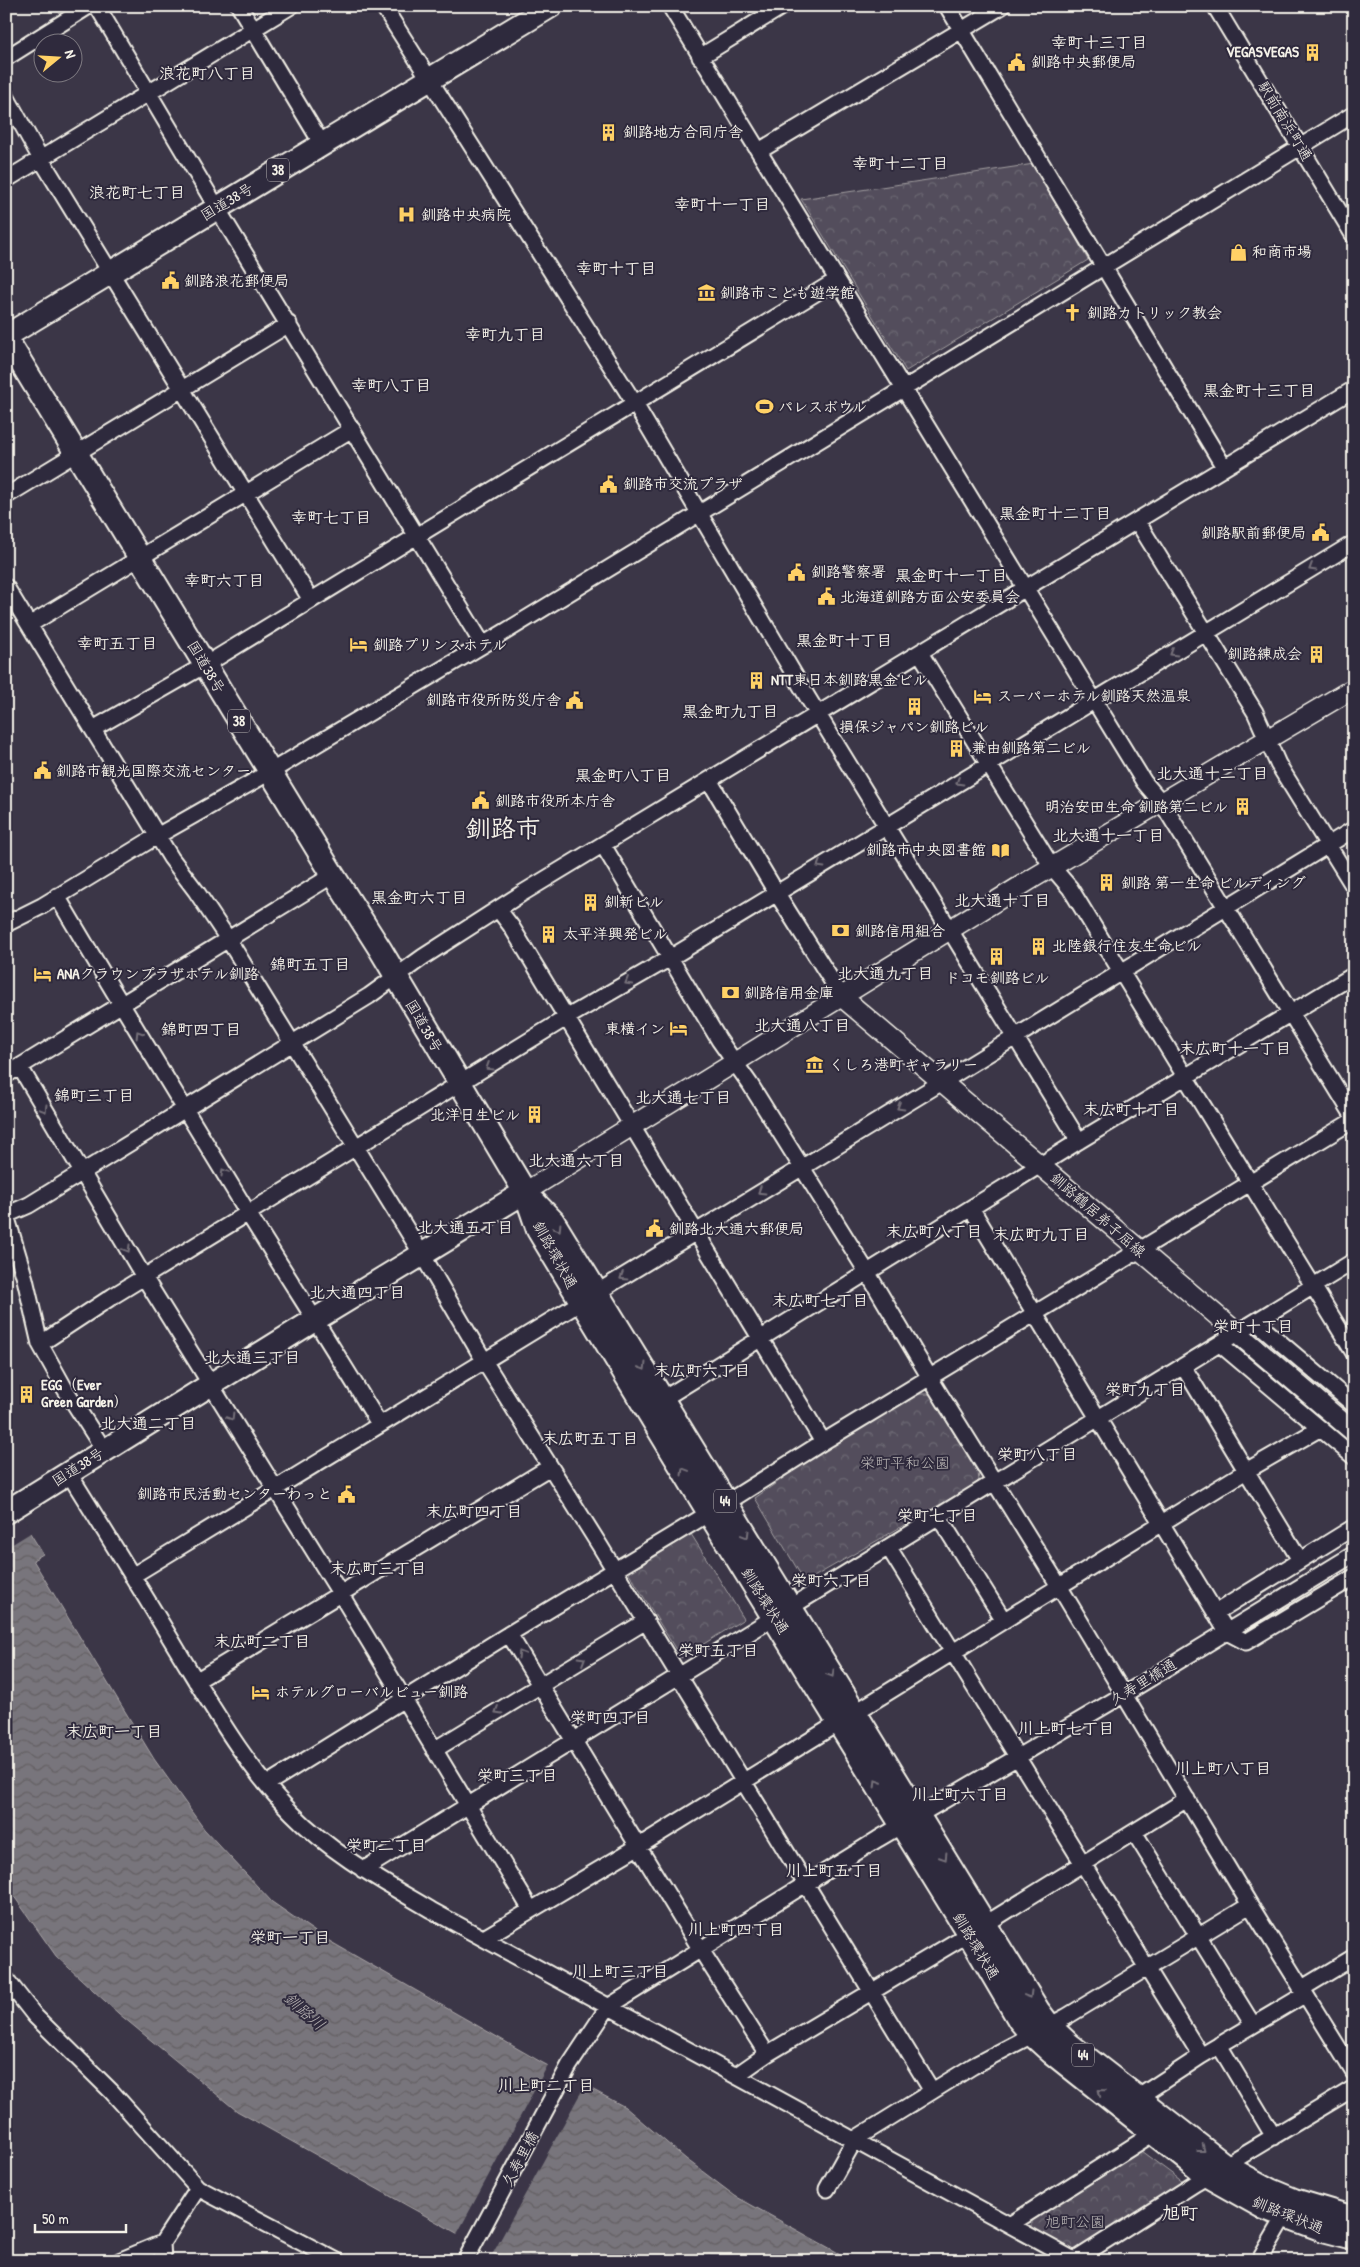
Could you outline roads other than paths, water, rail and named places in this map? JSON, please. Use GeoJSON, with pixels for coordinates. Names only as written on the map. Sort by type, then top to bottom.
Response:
{"type":"FeatureCollection","features":[{"type":"Feature","properties":{"kind":"highway","name":"国道38号"},"geometry":{"type":"LineString","coordinates":[[12,1509],[68,1472],[525,1192],[6,337],[429,79],[538,9]]}},
{"type":"Feature","properties":{"kind":"highway","name":"釧路環状通"},"geometry":{"type":"LineString","coordinates":[[525,1192],[538,1230],[662,1399],[718,1508]]}},
{"type":"Feature","properties":{"kind":"highway","name":"釧路環状通"},"geometry":{"type":"LineString","coordinates":[[589,1297],[977,1928],[1038,2010],[1040,2030],[1069,2044],[1130,2103],[1216,2171],[1270,2190],[1290,2209],[1323,2230],[1354,2238]]}},
{"type":"Feature","properties":{"kind":"highway","name":"釧路環状通"},"geometry":{"type":"LineString","coordinates":[[1290,2209],[1354,2218]]}},
{"type":"Feature","properties":{"kind":"main road"},"geometry":{"type":"LineString","coordinates":[[525,1192],[1052,867],[1354,688]]}},
{"type":"Feature","properties":{"kind":"main road","name":"釧路鶴居弟子屈線"},"geometry":{"type":"LineString","coordinates":[[842,997],[1138,1251],[1354,1432]]}},
{"type":"Feature","properties":{"kind":"street"},"geometry":{"type":"LineString","coordinates":[[6,58],[89,6]]}},
{"type":"Feature","properties":{"kind":"street"},"geometry":{"type":"LineString","coordinates":[[97,6],[216,208],[289,324],[483,645]]}},
{"type":"Feature","properties":{"kind":"street"},"geometry":{"type":"LineString","coordinates":[[239,6],[322,144]]}},
{"type":"Feature","properties":{"kind":"street"},"geometry":{"type":"LineString","coordinates":[[6,180],[291,6]]}},
{"type":"Feature","properties":{"kind":"street"},"geometry":{"type":"LineString","coordinates":[[383,6],[635,404],[698,514],[818,714],[1079,1141]]}},
{"type":"Feature","properties":{"kind":"street"},"geometry":{"type":"LineString","coordinates":[[267,1784],[509,1634],[1354,1119],[1162,802],[1144,782],[670,6]]}},
{"type":"Feature","properties":{"kind":"street"},"geometry":{"type":"LineString","coordinates":[[700,57],[783,6]]}},
{"type":"Feature","properties":{"kind":"street"},"geometry":{"type":"LineString","coordinates":[[946,6],[1224,467]]}},
{"type":"Feature","properties":{"kind":"street"},"geometry":{"type":"LineString","coordinates":[[759,151],[1002,6]]}},
{"type":"Feature","properties":{"kind":"street","name":"駅前南浜町通"},"geometry":{"type":"LineString","coordinates":[[1215,6],[1354,236]]}},
{"type":"Feature","properties":{"kind":"street"},"geometry":{"type":"LineString","coordinates":[[6,96],[41,159],[311,600]]}},
{"type":"Feature","properties":{"kind":"street"},"geometry":{"type":"LineString","coordinates":[[6,924],[270,772],[483,645],[1354,114]]}},
{"type":"Feature","properties":{"kind":"street"},"geometry":{"type":"LineString","coordinates":[[93,729],[204,665],[837,280]]}},
{"type":"Feature","properties":{"kind":"street"},"geometry":{"type":"LineString","coordinates":[[6,496],[289,324]]}},
{"type":"Feature","properties":{"kind":"street"},"geometry":{"type":"LineString","coordinates":[[104,1450],[65,1389],[40,1344],[25,1279],[6,1215],[24,1208],[292,1044],[369,996],[498,909],[708,780],[1354,389]]}},
{"type":"Feature","properties":{"kind":"street"},"geometry":{"type":"LineString","coordinates":[[30,625],[352,430]]}},
{"type":"Feature","properties":{"kind":"street"},"geometry":{"type":"LineString","coordinates":[[1137,521],[1208,633],[1255,712],[1278,764],[1354,887]]}},
{"type":"Feature","properties":{"kind":"street"},"geometry":{"type":"LineString","coordinates":[[40,1344],[566,1018],[670,958],[1354,543]]}},
{"type":"Feature","properties":{"kind":"street"},"geometry":{"type":"LineString","coordinates":[[6,586],[157,836],[228,939],[423,1256],[483,1360],[680,1676],[870,1992],[932,2091]]}},
{"type":"Feature","properties":{"kind":"street"},"geometry":{"type":"LineString","coordinates":[[920,653],[1052,867],[1070,888],[1354,1353]]}},
{"type":"Feature","properties":{"kind":"street"},"geometry":{"type":"LineString","coordinates":[[708,780],[842,997]]}},
{"type":"Feature","properties":{"kind":"street"},"geometry":{"type":"LineString","coordinates":[[132,1576],[1354,829]]}},
{"type":"Feature","properties":{"kind":"street"},"geometry":{"type":"LineString","coordinates":[[603,845],[719,1040],[736,1063],[802,1166],[1354,2073]]}},
{"type":"Feature","properties":{"kind":"street"},"geometry":{"type":"LineString","coordinates":[[333,876],[120,1004],[13,1071],[82,1172],[144,1278],[340,1593],[531,1910]]}},
{"type":"Feature","properties":{"kind":"street"},"geometry":{"type":"LineString","coordinates":[[57,896],[120,1004],[379,1424]]}},
{"type":"Feature","properties":{"kind":"street"},"geometry":{"type":"LineString","coordinates":[[498,909],[511,926],[762,1338],[823,1442]]}},
{"type":"Feature","properties":{"kind":"street"},"geometry":{"type":"LineString","coordinates":[[662,1399],[1079,1141],[1354,975]]}},
{"type":"Feature","properties":{"kind":"street"},"geometry":{"type":"LineString","coordinates":[[971,1208],[1163,1523],[1227,1632],[1246,1642],[1352,1581]]}},
{"type":"Feature","properties":{"kind":"street"},"geometry":{"type":"LineString","coordinates":[[363,1870],[1354,1261]]}},
{"type":"Feature","properties":{"kind":"street"},"geometry":{"type":"LineString","coordinates":[[1256,1322],[1354,1405]]}},
{"type":"Feature","properties":{"kind":"street"},"geometry":{"type":"LineString","coordinates":[[1220,1344],[1318,1429],[1354,1457]]}},
{"type":"Feature","properties":{"kind":"street"},"geometry":{"type":"LineString","coordinates":[[1183,1366],[1300,1560]]}},
{"type":"Feature","properties":{"kind":"street"},"geometry":{"type":"LineString","coordinates":[[484,1938],[639,1846],[1246,1471],[1318,1429]]}},
{"type":"Feature","properties":{"kind":"street"},"geometry":{"type":"LineString","coordinates":[[196,1681],[550,1467]]}},
{"type":"Feature","properties":{"kind":"street"},"geometry":{"type":"LineString","coordinates":[[68,1472],[196,1681],[237,1744],[292,1814],[335,1851],[363,1870],[608,2007],[737,2075],[1076,2260],[1216,2171],[1354,2088]]}},
{"type":"Feature","properties":{"kind":"street"},"geometry":{"type":"LineString","coordinates":[[939,1517],[1004,1621]]}},
{"type":"Feature","properties":{"kind":"street"},"geometry":{"type":"LineString","coordinates":[[1215,1613],[1354,1527]]}},
{"type":"Feature","properties":{"kind":"street"},"geometry":{"type":"LineString","coordinates":[[889,1548],[1201,2056]]}},
{"type":"Feature","properties":{"kind":"street","name":"久寿里橋通"},"geometry":{"type":"LineString","coordinates":[[569,2066],[608,2007],[910,1820],[1227,1632],[1354,1554]]}},
{"type":"Feature","properties":{"kind":"street"},"geometry":{"type":"LineString","coordinates":[[434,1750],[646,1621]]}},
{"type":"Feature","properties":{"kind":"street"},"geometry":{"type":"LineString","coordinates":[[509,1634],[701,1950],[767,2054]]}},
{"type":"Feature","properties":{"kind":"street"},"geometry":{"type":"LineString","coordinates":[[737,2075],[767,2054],[1187,1799]]}},
{"type":"Feature","properties":{"kind":"street"},"geometry":{"type":"LineString","coordinates":[[1134,1832],[1253,2025]]}},
{"type":"Feature","properties":{"kind":"street"},"geometry":{"type":"LineString","coordinates":[[827,2189],[854,2139],[932,2091],[1146,1968],[1250,1905]]}},
{"type":"Feature","properties":{"kind":"street"},"geometry":{"type":"LineString","coordinates":[[1130,2103],[1201,2056],[1253,2025],[1354,1957]]}},
{"type":"Feature","properties":{"kind":"street"},"geometry":{"type":"LineString","coordinates":[[6,1979],[36,2016],[111,2091],[198,2188],[337,2261]]}},
{"type":"Feature","properties":{"kind":"street"},"geometry":{"type":"LineString","coordinates":[[1218,2046],[1274,2137]]}},
{"type":"Feature","properties":{"kind":"street","name":"久寿里橋"},"geometry":{"type":"LineString","coordinates":[[468,2256],[569,2066]]}},
{"type":"Feature","properties":{"kind":"street"},"geometry":{"type":"LineString","coordinates":[[1011,2224],[1162,2128]]}},
{"type":"Feature","properties":{"kind":"street"},"geometry":{"type":"LineString","coordinates":[[119,2261],[162,2243],[198,2188]]}},
{"type":"Feature","properties":{"kind":"street"},"geometry":{"type":"LineString","coordinates":[[1259,2261],[1290,2209]]}},
{"type":"Feature","properties":{"kind":"street"},"geometry":{"type":"LineString","coordinates":[[162,2243],[163,2261]]}},
{"type":"Feature","properties":{"kind":"water","name":"釧路川"},"geometry":{"type":"Polygon","coordinates":[[[6,1494],[43,1554],[33,1560],[154,1759],[204,1829],[272,1902],[324,1938],[541,2062],[625,2107],[686,2159],[735,2196],[853,2261],[507,2261],[237,2111],[118,2013],[56,1956],[6,1885],[6,1494]]]}},
{"type":"Feature","properties":{"kind":"place","name":"VEGASVEGAS"},"geometry":{"type":"Point","coordinates":[1313,52]}},
{"type":"Feature","properties":{"kind":"place","name":"釧路中央郵便局"},"geometry":{"type":"Point","coordinates":[1017,62]}},
{"type":"Feature","properties":{"kind":"place","name":"釧路地方合同庁舎"},"geometry":{"type":"Point","coordinates":[609,132]}},
{"type":"Feature","properties":{"kind":"place","name":"釧路中央病院"},"geometry":{"type":"Point","coordinates":[407,215]}},
{"type":"Feature","properties":{"kind":"place","name":"和商市場"},"geometry":{"type":"Point","coordinates":[1238,252]}},
{"type":"Feature","properties":{"kind":"place","name":"釧路浪花郵便局"},"geometry":{"type":"Point","coordinates":[170,281]}},
{"type":"Feature","properties":{"kind":"place","name":"釧路市こども遊学館"},"geometry":{"type":"Point","coordinates":[706,293]}},
{"type":"Feature","properties":{"kind":"place","name":"釧路カトリック教会"},"geometry":{"type":"Point","coordinates":[1073,313]}},
{"type":"Feature","properties":{"kind":"place","name":"パレスボウル"},"geometry":{"type":"Point","coordinates":[764,407]}},
{"type":"Feature","properties":{"kind":"place","name":"釧路市交流プラザ"},"geometry":{"type":"Point","coordinates":[609,484]}},
{"type":"Feature","properties":{"kind":"place","name":"釧路駅前郵便局"},"geometry":{"type":"Point","coordinates":[1320,533]}},
{"type":"Feature","properties":{"kind":"place","name":"釧路警察署"},"geometry":{"type":"Point","coordinates":[797,572]}},
{"type":"Feature","properties":{"kind":"place","name":"北海道釧路方面公安委員会"},"geometry":{"type":"Point","coordinates":[826,597]}},
{"type":"Feature","properties":{"kind":"place","name":"釧路プリンスホテル"},"geometry":{"type":"Point","coordinates":[359,645]}},
{"type":"Feature","properties":{"kind":"place","name":"釧路練成会"},"geometry":{"type":"Point","coordinates":[1316,654]}},
{"type":"Feature","properties":{"kind":"place","name":"NTT東日本釧路黒金ビル"},"geometry":{"type":"Point","coordinates":[757,680]}},
{"type":"Feature","properties":{"kind":"place","name":"スーパーホテル釧路天然温泉"},"geometry":{"type":"Point","coordinates":[983,696]}},
{"type":"Feature","properties":{"kind":"place","name":"釧路市役所防災庁舎"},"geometry":{"type":"Point","coordinates":[575,700]}},
{"type":"Feature","properties":{"kind":"place","name":"損保ジャパン釧路ビル"},"geometry":{"type":"Point","coordinates":[914,706]}},
{"type":"Feature","properties":{"kind":"place","name":"兼由釧路第二ビル"},"geometry":{"type":"Point","coordinates":[957,748]}},
{"type":"Feature","properties":{"kind":"place","name":"釧路市観光国際交流センター"},"geometry":{"type":"Point","coordinates":[42,771]}},
{"type":"Feature","properties":{"kind":"place","name":"釧路市役所本庁舎"},"geometry":{"type":"Point","coordinates":[481,801]}},
{"type":"Feature","properties":{"kind":"place","name":"明治安田生命 釧路第二ビル"},"geometry":{"type":"Point","coordinates":[1242,807]}},
{"type":"Feature","properties":{"kind":"place","name":"釧路市中央図書館"},"geometry":{"type":"Point","coordinates":[1000,850]}},
{"type":"Feature","properties":{"kind":"place","name":"釧路 第一生命 ビルディング"},"geometry":{"type":"Point","coordinates":[1107,883]}},
{"type":"Feature","properties":{"kind":"place","name":"釧新ビル"},"geometry":{"type":"Point","coordinates":[590,902]}},
{"type":"Feature","properties":{"kind":"place","name":"釧路信用組合"},"geometry":{"type":"Point","coordinates":[841,931]}},
{"type":"Feature","properties":{"kind":"place","name":"太平洋興発ビル"},"geometry":{"type":"Point","coordinates":[549,934]}},
{"type":"Feature","properties":{"kind":"place","name":"北陸銀行住友生命ビル"},"geometry":{"type":"Point","coordinates":[1038,946]}},
{"type":"Feature","properties":{"kind":"place","name":"ドコモ釧路ビル"},"geometry":{"type":"Point","coordinates":[997,957]}},
{"type":"Feature","properties":{"kind":"place","name":"ANAクラウンプラザホテル釧路"},"geometry":{"type":"Point","coordinates":[43,974]}},
{"type":"Feature","properties":{"kind":"place","name":"釧路信用金庫"},"geometry":{"type":"Point","coordinates":[730,993]}},
{"type":"Feature","properties":{"kind":"place","name":"東横イン"},"geometry":{"type":"Point","coordinates":[679,1029]}},
{"type":"Feature","properties":{"kind":"place","name":"くしろ港町ギャラリー"},"geometry":{"type":"Point","coordinates":[815,1065]}},
{"type":"Feature","properties":{"kind":"place","name":"北洋日生ビル"},"geometry":{"type":"Point","coordinates":[534,1115]}},
{"type":"Feature","properties":{"kind":"place","name":"釧路北大通六郵便局"},"geometry":{"type":"Point","coordinates":[655,1229]}},
{"type":"Feature","properties":{"kind":"place","name":"EGG（Ever Green Garden）"},"geometry":{"type":"Point","coordinates":[27,1394]}},
{"type":"Feature","properties":{"kind":"place","name":"釧路市民活動センターわっと"},"geometry":{"type":"Point","coordinates":[346,1494]}},
{"type":"Feature","properties":{"kind":"place","name":"ホテルグローバルビュー釧路"},"geometry":{"type":"Point","coordinates":[261,1692]}},
{"type":"Feature","properties":{"kind":"district","name":"幸町十三丁目"},"geometry":{"type":"Point","coordinates":[1099,42]}},
{"type":"Feature","properties":{"kind":"district","name":"浪花町八丁目"},"geometry":{"type":"Point","coordinates":[207,73]}},
{"type":"Feature","properties":{"kind":"district","name":"幸町十二丁目"},"geometry":{"type":"Point","coordinates":[900,163]}},
{"type":"Feature","properties":{"kind":"district","name":"浪花町七丁目"},"geometry":{"type":"Point","coordinates":[137,192]}},
{"type":"Feature","properties":{"kind":"district","name":"幸町十一丁目"},"geometry":{"type":"Point","coordinates":[722,204]}},
{"type":"Feature","properties":{"kind":"district","name":"幸町十丁目"},"geometry":{"type":"Point","coordinates":[616,268]}},
{"type":"Feature","properties":{"kind":"district","name":"幸町九丁目"},"geometry":{"type":"Point","coordinates":[505,334]}},
{"type":"Feature","properties":{"kind":"district","name":"幸町八丁目"},"geometry":{"type":"Point","coordinates":[391,385]}},
{"type":"Feature","properties":{"kind":"district","name":"黒金町十三丁目"},"geometry":{"type":"Point","coordinates":[1259,390]}},
{"type":"Feature","properties":{"kind":"district","name":"黒金町十二丁目"},"geometry":{"type":"Point","coordinates":[1055,513]}},
{"type":"Feature","properties":{"kind":"district","name":"幸町七丁目"},"geometry":{"type":"Point","coordinates":[331,517]}},
{"type":"Feature","properties":{"kind":"district","name":"黒金町十一丁目"},"geometry":{"type":"Point","coordinates":[951,575]}},
{"type":"Feature","properties":{"kind":"district","name":"幸町六丁目"},"geometry":{"type":"Point","coordinates":[224,580]}},
{"type":"Feature","properties":{"kind":"district","name":"黒金町十丁目"},"geometry":{"type":"Point","coordinates":[844,640]}},
{"type":"Feature","properties":{"kind":"district","name":"幸町五丁目"},"geometry":{"type":"Point","coordinates":[117,643]}},
{"type":"Feature","properties":{"kind":"district","name":"黒金町九丁目"},"geometry":{"type":"Point","coordinates":[730,711]}},
{"type":"Feature","properties":{"kind":"district","name":"北大通十二丁目"},"geometry":{"type":"Point","coordinates":[1212,773]}},
{"type":"Feature","properties":{"kind":"district","name":"黒金町八丁目"},"geometry":{"type":"Point","coordinates":[623,775]}},
{"type":"Feature","properties":{"kind":"district","name":"釧路市"},"geometry":{"type":"Point","coordinates":[503,828]}},
{"type":"Feature","properties":{"kind":"district","name":"北大通十一丁目"},"geometry":{"type":"Point","coordinates":[1108,835]}},
{"type":"Feature","properties":{"kind":"district","name":"黒金町六丁目"},"geometry":{"type":"Point","coordinates":[419,897]}},
{"type":"Feature","properties":{"kind":"district","name":"北大通十丁目"},"geometry":{"type":"Point","coordinates":[1002,900]}},
{"type":"Feature","properties":{"kind":"district","name":"錦町五丁目"},"geometry":{"type":"Point","coordinates":[310,964]}},
{"type":"Feature","properties":{"kind":"district","name":"北大通九丁目"},"geometry":{"type":"Point","coordinates":[885,973]}},
{"type":"Feature","properties":{"kind":"district","name":"北大通八丁目"},"geometry":{"type":"Point","coordinates":[802,1025]}},
{"type":"Feature","properties":{"kind":"district","name":"錦町四丁目"},"geometry":{"type":"Point","coordinates":[201,1029]}},
{"type":"Feature","properties":{"kind":"district","name":"末広町十一丁目"},"geometry":{"type":"Point","coordinates":[1235,1048]}},
{"type":"Feature","properties":{"kind":"district","name":"錦町三丁目"},"geometry":{"type":"Point","coordinates":[94,1095]}},
{"type":"Feature","properties":{"kind":"district","name":"北大通七丁目"},"geometry":{"type":"Point","coordinates":[683,1097]}},
{"type":"Feature","properties":{"kind":"district","name":"末広町十丁目"},"geometry":{"type":"Point","coordinates":[1131,1109]}},
{"type":"Feature","properties":{"kind":"district","name":"北大通六丁目"},"geometry":{"type":"Point","coordinates":[576,1160]}},
{"type":"Feature","properties":{"kind":"district","name":"北大通五丁目"},"geometry":{"type":"Point","coordinates":[465,1227]}},
{"type":"Feature","properties":{"kind":"district","name":"末広町八丁目"},"geometry":{"type":"Point","coordinates":[934,1231]}},
{"type":"Feature","properties":{"kind":"district","name":"末広町九丁目"},"geometry":{"type":"Point","coordinates":[1041,1234]}},
{"type":"Feature","properties":{"kind":"district","name":"北大通四丁目"},"geometry":{"type":"Point","coordinates":[357,1292]}},
{"type":"Feature","properties":{"kind":"district","name":"末広町七丁目"},"geometry":{"type":"Point","coordinates":[820,1300]}},
{"type":"Feature","properties":{"kind":"district","name":"栄町十丁目"},"geometry":{"type":"Point","coordinates":[1253,1326]}},
{"type":"Feature","properties":{"kind":"district","name":"北大通三丁目"},"geometry":{"type":"Point","coordinates":[252,1357]}},
{"type":"Feature","properties":{"kind":"district","name":"末広町六丁目"},"geometry":{"type":"Point","coordinates":[702,1370]}},
{"type":"Feature","properties":{"kind":"district","name":"栄町九丁目"},"geometry":{"type":"Point","coordinates":[1145,1389]}},
{"type":"Feature","properties":{"kind":"district","name":"北大通二丁目"},"geometry":{"type":"Point","coordinates":[148,1423]}},
{"type":"Feature","properties":{"kind":"district","name":"末広町五丁目"},"geometry":{"type":"Point","coordinates":[590,1438]}},
{"type":"Feature","properties":{"kind":"district","name":"栄町八丁目"},"geometry":{"type":"Point","coordinates":[1037,1454]}},
{"type":"Feature","properties":{"kind":"district","name":"末広町四丁目"},"geometry":{"type":"Point","coordinates":[474,1511]}},
{"type":"Feature","properties":{"kind":"district","name":"栄町七丁目"},"geometry":{"type":"Point","coordinates":[937,1515]}},
{"type":"Feature","properties":{"kind":"district","name":"末広町三丁目"},"geometry":{"type":"Point","coordinates":[378,1568]}},
{"type":"Feature","properties":{"kind":"district","name":"栄町六丁目"},"geometry":{"type":"Point","coordinates":[831,1580]}},
{"type":"Feature","properties":{"kind":"district","name":"末広町二丁目"},"geometry":{"type":"Point","coordinates":[262,1641]}},
{"type":"Feature","properties":{"kind":"district","name":"栄町五丁目"},"geometry":{"type":"Point","coordinates":[718,1650]}},
{"type":"Feature","properties":{"kind":"district","name":"栄町四丁目"},"geometry":{"type":"Point","coordinates":[610,1717]}},
{"type":"Feature","properties":{"kind":"district","name":"川上町七丁目"},"geometry":{"type":"Point","coordinates":[1066,1728]}},
{"type":"Feature","properties":{"kind":"district","name":"末広町一丁目"},"geometry":{"type":"Point","coordinates":[114,1731]}},
{"type":"Feature","properties":{"kind":"district","name":"川上町八丁目"},"geometry":{"type":"Point","coordinates":[1223,1768]}},
{"type":"Feature","properties":{"kind":"district","name":"栄町三丁目"},"geometry":{"type":"Point","coordinates":[517,1775]}},
{"type":"Feature","properties":{"kind":"district","name":"川上町六丁目"},"geometry":{"type":"Point","coordinates":[960,1794]}},
{"type":"Feature","properties":{"kind":"district","name":"栄町二丁目"},"geometry":{"type":"Point","coordinates":[386,1845]}},
{"type":"Feature","properties":{"kind":"district","name":"川上町五丁目"},"geometry":{"type":"Point","coordinates":[834,1870]}},
{"type":"Feature","properties":{"kind":"district","name":"川上町四丁目"},"geometry":{"type":"Point","coordinates":[736,1929]}},
{"type":"Feature","properties":{"kind":"district","name":"栄町一丁目"},"geometry":{"type":"Point","coordinates":[290,1937]}},
{"type":"Feature","properties":{"kind":"district","name":"川上町三丁目"},"geometry":{"type":"Point","coordinates":[620,1971]}},
{"type":"Feature","properties":{"kind":"district","name":"川上町二丁目"},"geometry":{"type":"Point","coordinates":[546,2085]}},
{"type":"Feature","properties":{"kind":"district","name":"旭町"},"geometry":{"type":"Point","coordinates":[1180,2213]}},
{"type":"Feature","properties":{"kind":"park label","name":"栄町平和公園"},"geometry":{"type":"Point","coordinates":[905,1463]}},
{"type":"Feature","properties":{"kind":"park label","name":"旭町公園"},"geometry":{"type":"Point","coordinates":[1075,2222]}}]}
